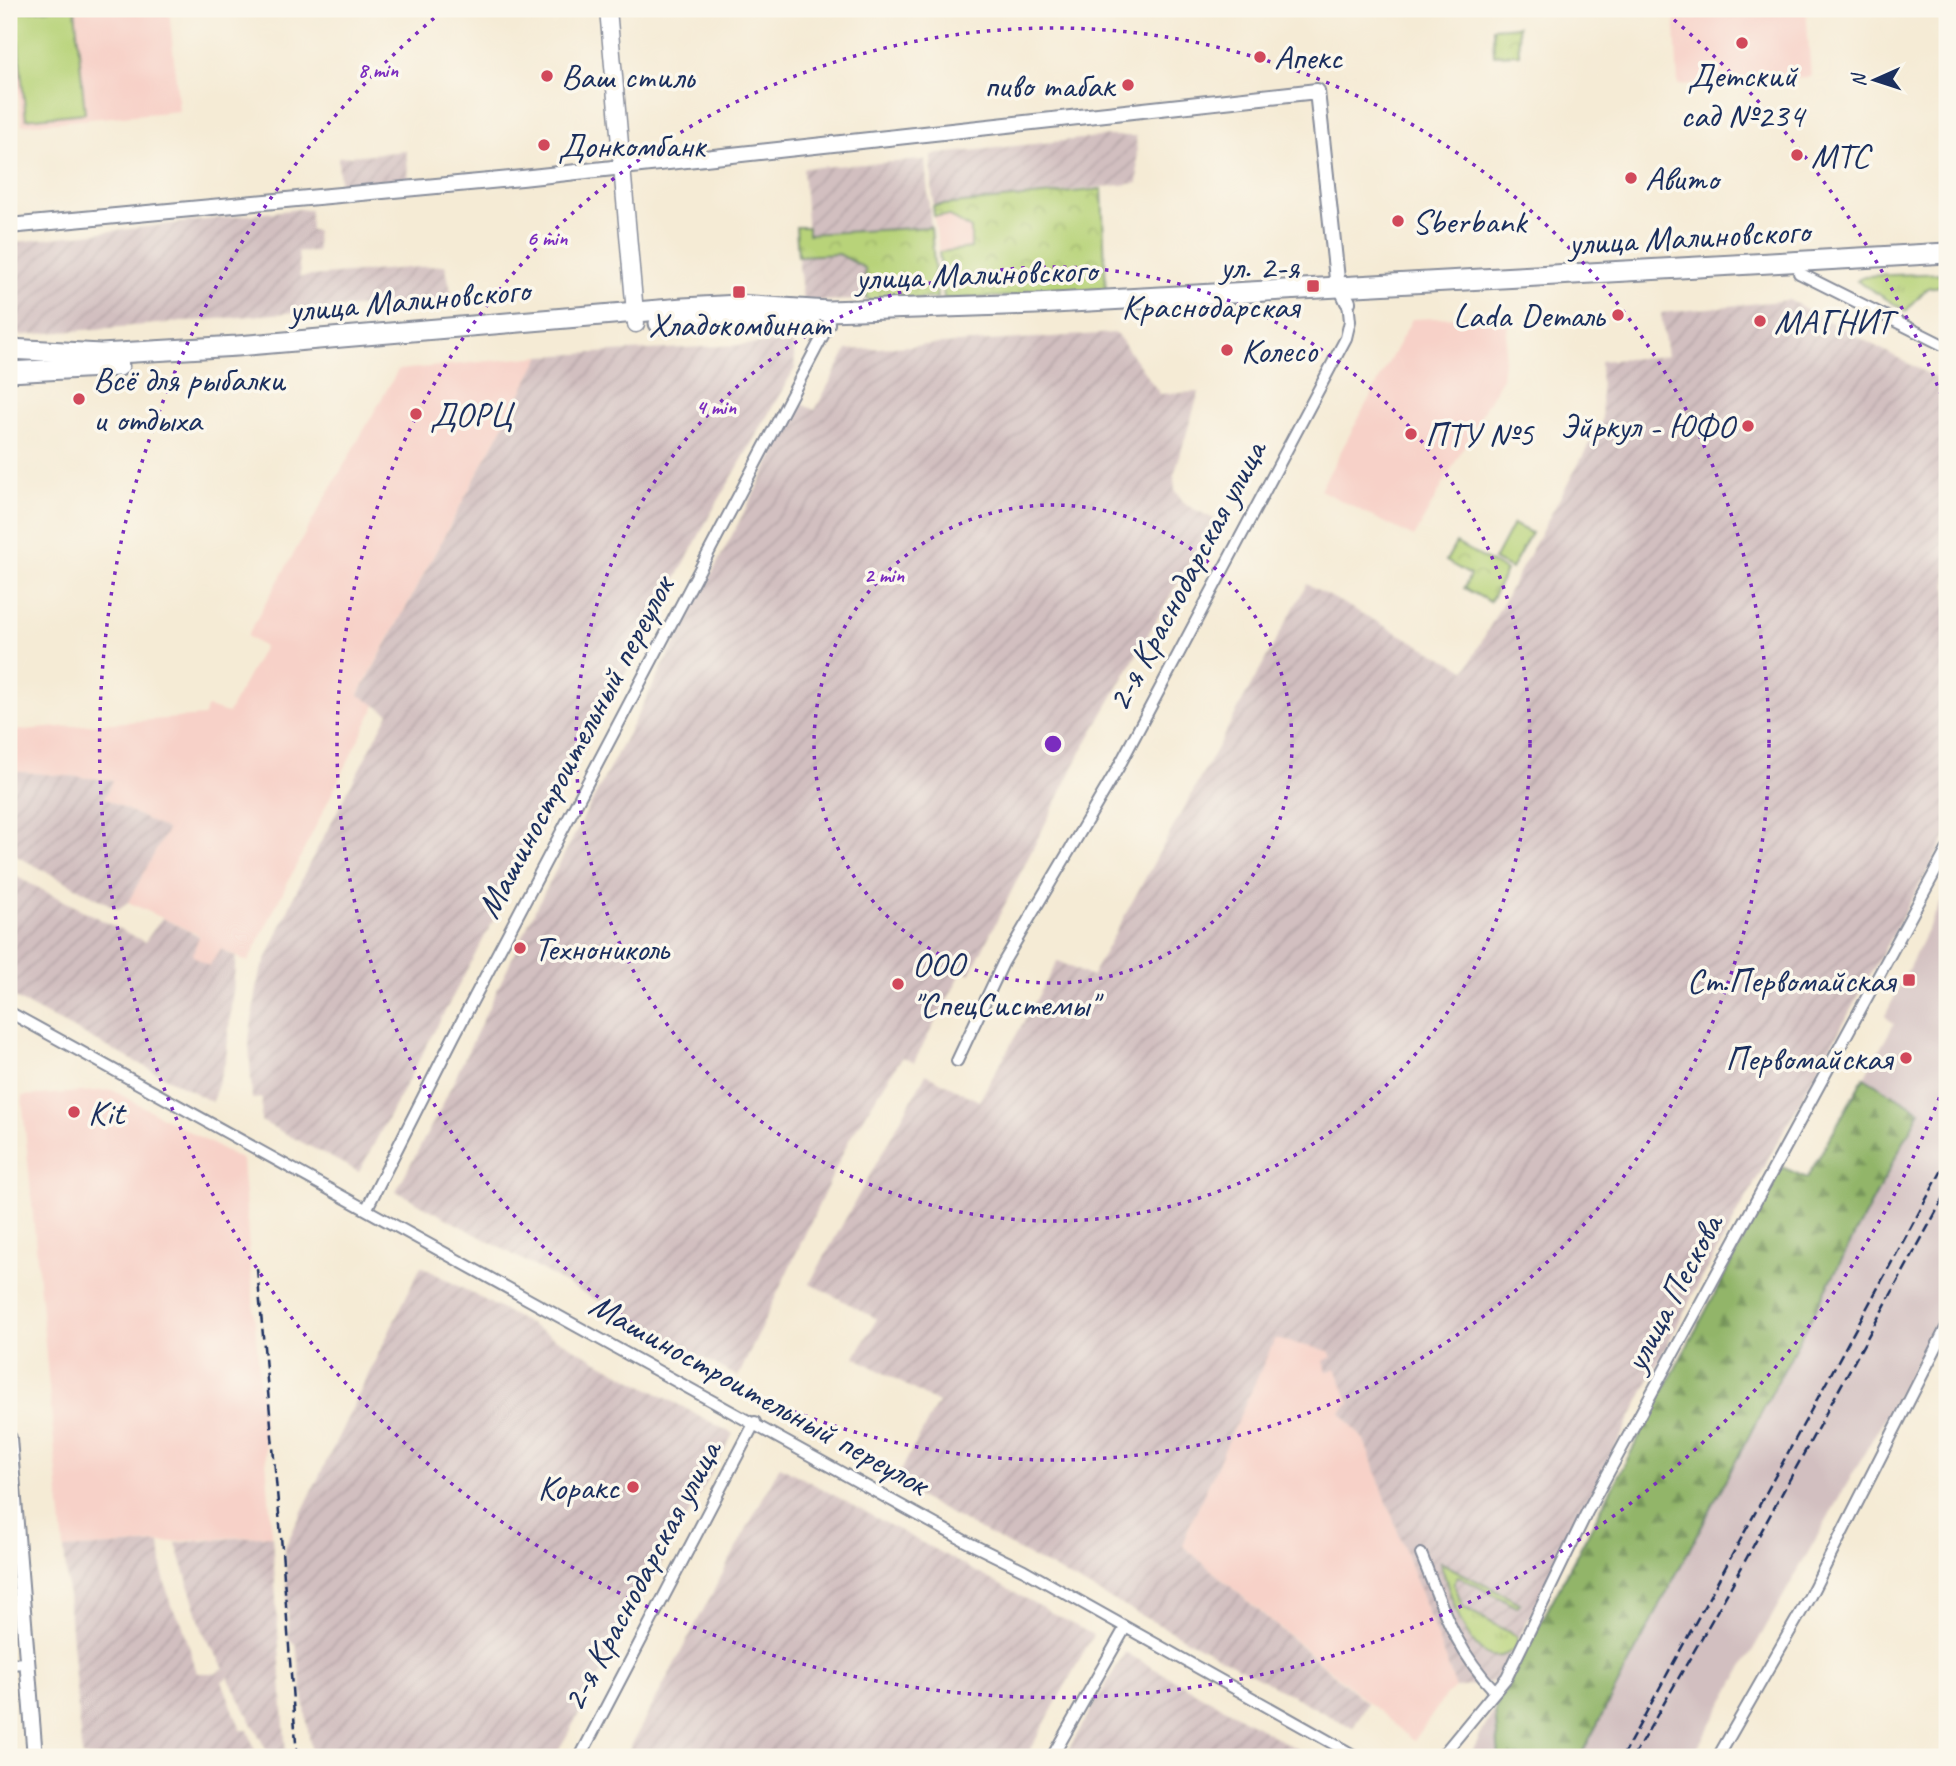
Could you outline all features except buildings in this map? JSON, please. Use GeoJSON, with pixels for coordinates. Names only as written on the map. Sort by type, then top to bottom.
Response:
{"type":"FeatureCollection","features":[{"type":"Feature","properties":{"kind":"highway","name":"улица Малиновского"},"geometry":{"type":"LineString","coordinates":[[1344,295],[1947,253]]}},
{"type":"Feature","properties":{"kind":"highway","name":"улица Малиновского"},"geometry":{"type":"LineString","coordinates":[[9,372],[636,319],[739,305],[829,318],[1947,265]]}},
{"type":"Feature","properties":{"kind":"highway","name":"улица Малиновского"},"geometry":{"type":"LineString","coordinates":[[9,349],[101,354],[636,319]]}},
{"type":"Feature","properties":{"kind":"main road"},"geometry":{"type":"LineString","coordinates":[[608,9],[636,319]]}},
{"type":"Feature","properties":{"kind":"street","name":"2-я Краснодарская улица"},"geometry":{"type":"LineString","coordinates":[[623,166],[1317,91],[1344,295],[1350,321],[1346,338],[1118,768],[1003,963],[957,1061]]}},
{"type":"Feature","properties":{"kind":"street"},"geometry":{"type":"LineString","coordinates":[[9,226],[522,178],[623,166]]}},
{"type":"Feature","properties":{"kind":"street"},"geometry":{"type":"LineString","coordinates":[[1798,273],[1947,347]]}},
{"type":"Feature","properties":{"kind":"street","name":"Машиностроительный переулок"},"geometry":{"type":"LineString","coordinates":[[367,1208],[829,318]]}},
{"type":"Feature","properties":{"kind":"street","name":"улица Пескова"},"geometry":{"type":"LineString","coordinates":[[1441,1757],[1507,1677],[1587,1512],[1947,850]]}},
{"type":"Feature","properties":{"kind":"street","name":"Машиностроительный переулок"},"geometry":{"type":"LineString","coordinates":[[9,1012],[1357,1757]]}},
{"type":"Feature","properties":{"kind":"street"},"geometry":{"type":"LineString","coordinates":[[1718,1757],[1810,1596],[1947,1326]]}},
{"type":"Feature","properties":{"kind":"street","name":"2-я Краснодарская улица"},"geometry":{"type":"LineString","coordinates":[[580,1757],[755,1422]]}},
{"type":"Feature","properties":{"kind":"street"},"geometry":{"type":"LineString","coordinates":[[9,1438],[35,1757]]}},
{"type":"Feature","properties":{"kind":"street"},"geometry":{"type":"LineString","coordinates":[[1421,1554],[1454,1637],[1471,1666],[1495,1691]]}},
{"type":"Feature","properties":{"kind":"street"},"geometry":{"type":"LineString","coordinates":[[1052,1757],[1125,1628]]}},
{"type":"Feature","properties":{"kind":"street"},"geometry":{"type":"LineString","coordinates":[[9,1664],[26,1663]]}},
{"type":"Feature","properties":{"kind":"shaded area"},"geometry":{"type":"Polygon","coordinates":[[[10,9],[169,9],[179,111],[22,125],[10,9]]]}},
{"type":"Feature","properties":{"kind":"shaded area","name":"Детский сад №234"},"geometry":{"type":"Polygon","coordinates":[[[1674,9],[1806,9],[1811,77],[1678,85],[1674,9]]]}},
{"type":"Feature","properties":{"kind":"shaded area"},"geometry":{"type":"Polygon","coordinates":[[[1109,136],[1136,136],[1138,183],[933,206],[931,155],[1109,136]]]}},
{"type":"Feature","properties":{"kind":"shaded area"},"geometry":{"type":"Polygon","coordinates":[[[406,151],[409,180],[340,186],[338,157],[406,151]]]}},
{"type":"Feature","properties":{"kind":"shaded area"},"geometry":{"type":"Polygon","coordinates":[[[925,160],[931,227],[808,234],[803,168],[925,160]]]}},
{"type":"Feature","properties":{"kind":"shaded area"},"geometry":{"type":"Polygon","coordinates":[[[299,209],[310,210],[311,230],[316,231],[317,251],[298,252],[300,277],[445,265],[453,299],[13,336],[9,243],[299,209]]]}},
{"type":"Feature","properties":{"kind":"shaded area"},"geometry":{"type":"Polygon","coordinates":[[[934,216],[949,216],[971,229],[971,248],[939,252],[934,216]]]}},
{"type":"Feature","properties":{"kind":"shaded area"},"geometry":{"type":"Polygon","coordinates":[[[839,254],[865,268],[867,300],[803,301],[798,256],[839,254]]]}},
{"type":"Feature","properties":{"kind":"shaded area"},"geometry":{"type":"Polygon","coordinates":[[[1789,300],[1947,384],[1947,836],[1691,1298],[1497,1681],[1456,1688],[1364,1440],[1340,1412],[1350,1403],[1336,1368],[1327,1372],[1324,1361],[1332,1357],[1329,1351],[1275,1339],[1187,1531],[1183,1546],[1367,1703],[1353,1728],[913,1494],[916,1486],[899,1474],[938,1403],[855,1357],[877,1319],[810,1283],[926,1074],[979,1101],[1058,961],[1091,977],[1307,584],[1466,670],[1602,421],[1600,361],[1667,356],[1661,313],[1789,300]]]}},
{"type":"Feature","properties":{"kind":"shaded area","name":"ПТУ №5"},"geometry":{"type":"Polygon","coordinates":[[[1509,315],[1502,377],[1414,537],[1320,490],[1412,319],[1509,315]]]}},
{"type":"Feature","properties":{"kind":"shaded area"},"geometry":{"type":"Polygon","coordinates":[[[1116,333],[1160,394],[1199,392],[1174,475],[1175,491],[1186,505],[1214,519],[1081,752],[970,974],[963,970],[914,1062],[902,1057],[850,1138],[738,1377],[396,1191],[440,1110],[535,910],[801,404],[815,410],[847,350],[1116,333]]]}},
{"type":"Feature","properties":{"kind":"shaded area"},"geometry":{"type":"Polygon","coordinates":[[[793,342],[795,368],[710,515],[359,1172],[261,1121],[262,1098],[252,1099],[249,1040],[259,976],[304,874],[389,713],[359,695],[541,356],[793,342]]]}},
{"type":"Feature","properties":{"kind":"shaded area"},"geometry":{"type":"Polygon","coordinates":[[[541,356],[359,694],[376,705],[248,962],[221,949],[209,966],[191,955],[199,935],[128,902],[167,830],[104,798],[113,780],[9,771],[9,731],[204,716],[207,707],[228,713],[264,647],[247,636],[398,370],[541,356]]]}},
{"type":"Feature","properties":{"kind":"shaded area"},"geometry":{"type":"Polygon","coordinates":[[[9,771],[113,780],[104,798],[167,830],[128,902],[118,909],[9,852],[9,771]]]}},
{"type":"Feature","properties":{"kind":"shaded area"},"geometry":{"type":"Polygon","coordinates":[[[9,873],[145,942],[162,918],[199,936],[192,955],[209,966],[221,949],[236,957],[226,1059],[212,1102],[9,995],[9,873]]]}},
{"type":"Feature","properties":{"kind":"shaded area"},"geometry":{"type":"Polygon","coordinates":[[[1947,890],[1947,1303],[1923,1350],[1692,1757],[1469,1757],[1674,1374],[1807,1178],[1894,1024],[1885,1016],[1947,890]]]}},
{"type":"Feature","properties":{"kind":"shaded area"},"geometry":{"type":"Polygon","coordinates":[[[112,1090],[242,1160],[272,1535],[64,1549],[22,1096],[112,1090]]]}},
{"type":"Feature","properties":{"kind":"shaded area"},"geometry":{"type":"Polygon","coordinates":[[[421,1266],[733,1434],[555,1757],[312,1757],[296,1646],[289,1640],[285,1547],[421,1266]]]}},
{"type":"Feature","properties":{"kind":"shaded area"},"geometry":{"type":"Polygon","coordinates":[[[1275,1338],[1329,1351],[1332,1357],[1328,1372],[1336,1367],[1350,1403],[1340,1412],[1364,1440],[1456,1688],[1446,1695],[1414,1741],[1183,1546],[1187,1531],[1275,1338]]]}},
{"type":"Feature","properties":{"kind":"shaded area"},"geometry":{"type":"Polygon","coordinates":[[[780,1466],[1093,1635],[1026,1757],[625,1757],[780,1466]]]}},
{"type":"Feature","properties":{"kind":"shaded area"},"geometry":{"type":"Polygon","coordinates":[[[272,1535],[286,1757],[270,1757],[228,1677],[222,1681],[241,1730],[248,1730],[257,1757],[82,1757],[64,1549],[160,1543],[163,1575],[171,1606],[182,1623],[197,1673],[216,1673],[224,1668],[203,1632],[176,1543],[272,1535]]]}},
{"type":"Feature","properties":{"kind":"shaded area"},"geometry":{"type":"Polygon","coordinates":[[[1125,1652],[1217,1704],[1311,1757],[1064,1757],[1125,1652]]]}},
{"type":"Feature","properties":{"kind":"green space"},"geometry":{"type":"Polygon","coordinates":[[[75,9],[85,113],[26,119],[15,12],[75,9]]]}},
{"type":"Feature","properties":{"kind":"green space"},"geometry":{"type":"Polygon","coordinates":[[[1518,26],[1519,54],[1494,55],[1493,28],[1518,26]]]}},
{"type":"Feature","properties":{"kind":"green space"},"geometry":{"type":"Polygon","coordinates":[[[1102,189],[1106,293],[944,299],[939,252],[971,248],[971,229],[949,216],[934,216],[933,206],[1102,189]]]}},
{"type":"Feature","properties":{"kind":"green space"},"geometry":{"type":"Polygon","coordinates":[[[796,227],[808,227],[808,234],[931,227],[937,298],[867,300],[865,268],[839,254],[798,256],[796,227]]]}},
{"type":"Feature","properties":{"kind":"green space"},"geometry":{"type":"Polygon","coordinates":[[[1947,273],[1947,285],[1927,288],[1906,311],[1857,281],[1864,276],[1947,273]]]}},
{"type":"Feature","properties":{"kind":"green space"},"geometry":{"type":"Polygon","coordinates":[[[1513,524],[1531,533],[1511,569],[1494,560],[1513,524]]]}},
{"type":"Feature","properties":{"kind":"green space"},"geometry":{"type":"Polygon","coordinates":[[[1456,543],[1506,571],[1490,602],[1464,588],[1470,575],[1446,561],[1456,543]]]}},
{"type":"Feature","properties":{"kind":"green space"},"geometry":{"type":"Polygon","coordinates":[[[1864,1077],[1920,1111],[1580,1757],[1499,1757],[1495,1709],[1782,1167],[1807,1178],[1864,1077]]]}},
{"type":"Feature","properties":{"kind":"green space"},"geometry":{"type":"Polygon","coordinates":[[[1440,1562],[1520,1603],[1517,1607],[1458,1576],[1454,1583],[1463,1607],[1518,1637],[1517,1647],[1501,1656],[1487,1655],[1475,1645],[1457,1612],[1440,1562]]]}},
{"type":"Feature","properties":{"kind":"railway"},"geometry":{"type":"LineString","coordinates":[[1622,1757],[1947,1161]]}},
{"type":"Feature","properties":{"kind":"railway"},"geometry":{"type":"LineString","coordinates":[[1633,1757],[1728,1592],[1947,1192]]}},
{"type":"Feature","properties":{"kind":"railway"},"geometry":{"type":"LineString","coordinates":[[257,1269],[281,1536],[297,1757]]}},
{"type":"Feature","properties":{"kind":"place","name":"Детский сад №234"},"geometry":{"type":"Point","coordinates":[1742,43]}},
{"type":"Feature","properties":{"kind":"place","name":"Апекс"},"geometry":{"type":"Point","coordinates":[1260,57]}},
{"type":"Feature","properties":{"kind":"place","name":"Ваш стиль"},"geometry":{"type":"Point","coordinates":[547,76]}},
{"type":"Feature","properties":{"kind":"place","name":"пиво табак"},"geometry":{"type":"Point","coordinates":[1128,85]}},
{"type":"Feature","properties":{"kind":"place","name":"Донкомбанк"},"geometry":{"type":"Point","coordinates":[544,145]}},
{"type":"Feature","properties":{"kind":"place","name":"МТС"},"geometry":{"type":"Point","coordinates":[1797,155]}},
{"type":"Feature","properties":{"kind":"place","name":"Авито"},"geometry":{"type":"Point","coordinates":[1631,178]}},
{"type":"Feature","properties":{"kind":"place","name":"Sberbank"},"geometry":{"type":"Point","coordinates":[1398,221]}},
{"type":"Feature","properties":{"kind":"place","name":"ул. 2-я Краснодарская"},"geometry":{"type":"Point","coordinates":[1313,286]}},
{"type":"Feature","properties":{"kind":"place","name":"Хладокомбинат"},"geometry":{"type":"Point","coordinates":[739,292]}},
{"type":"Feature","properties":{"kind":"place","name":"Lada Dеталь"},"geometry":{"type":"Point","coordinates":[1618,315]}},
{"type":"Feature","properties":{"kind":"place","name":"МАГНИТ"},"geometry":{"type":"Point","coordinates":[1760,321]}},
{"type":"Feature","properties":{"kind":"place","name":"Колесо"},"geometry":{"type":"Point","coordinates":[1227,350]}},
{"type":"Feature","properties":{"kind":"place","name":"Всё для рыбалки и отдыха"},"geometry":{"type":"Point","coordinates":[79,399]}},
{"type":"Feature","properties":{"kind":"place","name":"ДОРЦ"},"geometry":{"type":"Point","coordinates":[416,414]}},
{"type":"Feature","properties":{"kind":"place","name":"Эйркул - ЮФО"},"geometry":{"type":"Point","coordinates":[1748,426]}},
{"type":"Feature","properties":{"kind":"place","name":"ПТУ №5"},"geometry":{"type":"Point","coordinates":[1411,434]}},
{"type":"Feature","properties":{"kind":"place","name":"Технониколь"},"geometry":{"type":"Point","coordinates":[520,948]}},
{"type":"Feature","properties":{"kind":"place","name":"Ст.Первомайская"},"geometry":{"type":"Point","coordinates":[1909,980]}},
{"type":"Feature","properties":{"kind":"place","name":"ООО \"СпецСистемы\""},"geometry":{"type":"Point","coordinates":[898,984]}},
{"type":"Feature","properties":{"kind":"place","name":"Первомайская"},"geometry":{"type":"Point","coordinates":[1906,1058]}},
{"type":"Feature","properties":{"kind":"place","name":"Kit"},"geometry":{"type":"Point","coordinates":[74,1112]}},
{"type":"Feature","properties":{"kind":"place","name":"Коракс"},"geometry":{"type":"Point","coordinates":[633,1487]}}]}
